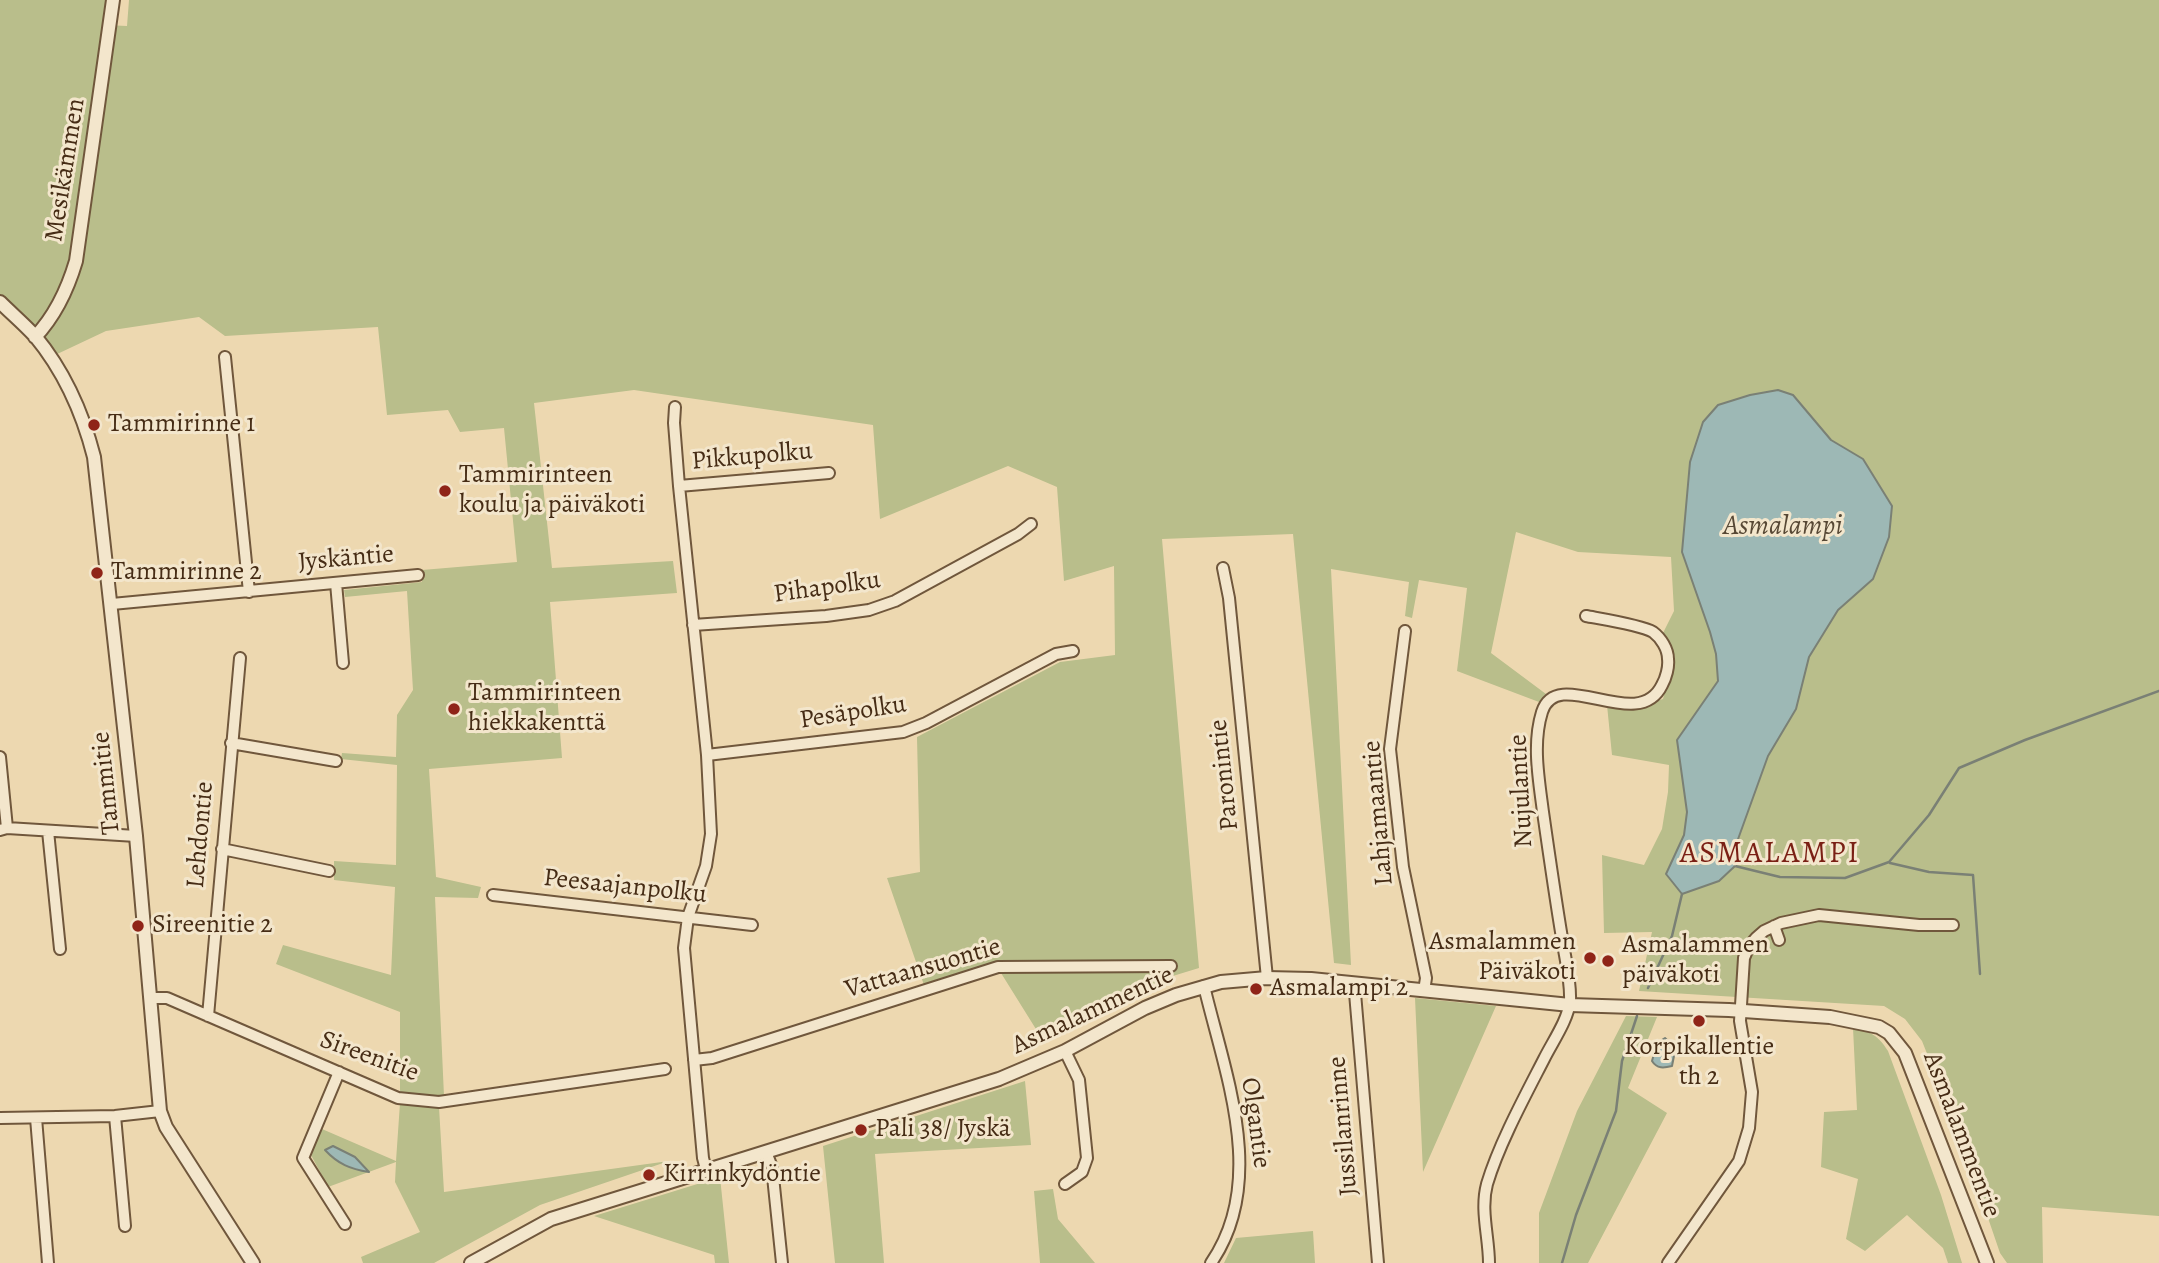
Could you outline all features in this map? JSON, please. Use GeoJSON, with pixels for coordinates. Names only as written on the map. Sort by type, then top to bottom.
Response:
{"type":"FeatureCollection","features":[{"type":"Feature","properties":{"kind":"street","name":"Mesikämmen"},"geometry":{"type":"LineString","coordinates":[[35,337],[60,301],[76,261],[113,0]]}},
{"type":"Feature","properties":{"kind":"street","name":"Tammitie"},"geometry":{"type":"LineString","coordinates":[[0,302],[35,337],[76,403],[89,436],[99,484],[136,836],[160,1111],[166,1127],[253,1263]]}},
{"type":"Feature","properties":{"kind":"street"},"geometry":{"type":"LineString","coordinates":[[225,357],[249,592]]}},
{"type":"Feature","properties":{"kind":"street"},"geometry":{"type":"LineString","coordinates":[[675,407],[679,486],[707,755],[711,834],[706,866],[688,917],[684,948],[706,1169]]}},
{"type":"Feature","properties":{"kind":"street","name":"Pikkupolku"},"geometry":{"type":"LineString","coordinates":[[679,486],[829,473]]}},
{"type":"Feature","properties":{"kind":"street","name":"Pihapolku"},"geometry":{"type":"LineString","coordinates":[[693,625],[826,616],[869,610],[895,601],[1018,534],[1031,524]]}},
{"type":"Feature","properties":{"kind":"street","name":"Paronintie"},"geometry":{"type":"LineString","coordinates":[[1223,568],[1229,597],[1267,978]]}},
{"type":"Feature","properties":{"kind":"street","name":"Jyskäntie"},"geometry":{"type":"LineString","coordinates":[[111,604],[418,575]]}},
{"type":"Feature","properties":{"kind":"street"},"geometry":{"type":"LineString","coordinates":[[336,583],[343,663]]}},
{"type":"Feature","properties":{"kind":"street","name":"Nujulantie"},"geometry":{"type":"LineString","coordinates":[[1570,1005],[1539,781],[1537,741],[1542,712],[1547,702],[1567,694],[1625,704],[1652,699],[1664,681],[1669,660],[1662,642],[1652,632],[1586,615]]}},
{"type":"Feature","properties":{"kind":"street","name":"Lahjamaantie"},"geometry":{"type":"LineString","coordinates":[[1405,631],[1390,749],[1403,867],[1426,978],[1424,991]]}},
{"type":"Feature","properties":{"kind":"street","name":"Pesäpolku"},"geometry":{"type":"LineString","coordinates":[[707,755],[903,732],[926,723],[1056,654],[1073,651]]}},
{"type":"Feature","properties":{"kind":"street","name":"Lehdontie"},"geometry":{"type":"LineString","coordinates":[[208,1016],[240,658]]}},
{"type":"Feature","properties":{"kind":"street"},"geometry":{"type":"LineString","coordinates":[[231,743],[336,761]]}},
{"type":"Feature","properties":{"kind":"street"},"geometry":{"type":"LineString","coordinates":[[0,757],[4,829],[136,836]]}},
{"type":"Feature","properties":{"kind":"street"},"geometry":{"type":"LineString","coordinates":[[48,831],[60,949]]}},
{"type":"Feature","properties":{"kind":"street"},"geometry":{"type":"LineString","coordinates":[[222,849],[329,871]]}},
{"type":"Feature","properties":{"kind":"street","name":"Peesaajanpolku"},"geometry":{"type":"LineString","coordinates":[[493,895],[752,925]]}},
{"type":"Feature","properties":{"kind":"street"},"geometry":{"type":"LineString","coordinates":[[1668,1263],[1739,1161],[1749,1128],[1752,1092],[1740,1021],[1744,958],[1749,946],[1764,931],[1774,926],[1819,915],[1919,925],[1954,925]]}},
{"type":"Feature","properties":{"kind":"street"},"geometry":{"type":"LineString","coordinates":[[1774,926],[1779,940]]}},
{"type":"Feature","properties":{"kind":"street","name":"Vattaansuontie"},"geometry":{"type":"LineString","coordinates":[[694,1060],[712,1058],[998,967],[1171,966]]}},
{"type":"Feature","properties":{"kind":"street","name":"Asmalammentie"},"geometry":{"type":"LineString","coordinates":[[471,1263],[551,1219],[999,1079],[1065,1052],[1145,1008],[1204,986],[1267,978],[1570,1005],[1830,1017],[1864,1023],[1889,1033],[1905,1053],[1986,1263]]}},
{"type":"Feature","properties":{"kind":"street","name":"Jussilanrinne"},"geometry":{"type":"LineString","coordinates":[[1356,984],[1378,1263]]}},
{"type":"Feature","properties":{"kind":"street","name":"Olgantie"},"geometry":{"type":"LineString","coordinates":[[1204,986],[1233,1109],[1240,1163],[1240,1188],[1236,1208],[1219,1251],[1211,1263]]}},
{"type":"Feature","properties":{"kind":"street","name":"Sireenitie"},"geometry":{"type":"LineString","coordinates":[[151,998],[167,998],[398,1098],[439,1102],[665,1069]]}},
{"type":"Feature","properties":{"kind":"street"},"geometry":{"type":"LineString","coordinates":[[1489,1263],[1484,1210],[1488,1183],[1520,1106],[1570,1005]]}},
{"type":"Feature","properties":{"kind":"street"},"geometry":{"type":"LineString","coordinates":[[1065,1052],[1079,1080],[1087,1158],[1082,1172],[1065,1184]]}},
{"type":"Feature","properties":{"kind":"street"},"geometry":{"type":"LineString","coordinates":[[339,1072],[303,1157],[345,1224]]}},
{"type":"Feature","properties":{"kind":"street"},"geometry":{"type":"LineString","coordinates":[[0,1118],[115,1116],[160,1111]]}},
{"type":"Feature","properties":{"kind":"street"},"geometry":{"type":"LineString","coordinates":[[115,1116],[125,1226]]}},
{"type":"Feature","properties":{"kind":"street"},"geometry":{"type":"LineString","coordinates":[[36,1118],[48,1263]]}},
{"type":"Feature","properties":{"kind":"street"},"geometry":{"type":"LineString","coordinates":[[766,1152],[772,1167],[782,1263]]}},
{"type":"Feature","properties":{"kind":"green space"},"geometry":{"type":"Polygon","coordinates":[[[0,0],[107,0],[105,25],[127,26],[129,0],[2159,0],[2159,1216],[2042,1207],[2043,1263],[2007,1263],[2000,1253],[1961,1139],[1922,1041],[1905,1019],[1884,1006],[1639,991],[1652,932],[1604,933],[1602,855],[1644,865],[1662,829],[1669,765],[1612,755],[1607,705],[1636,707],[1663,699],[1673,660],[1662,635],[1674,611],[1671,557],[1578,552],[1516,532],[1491,653],[1546,694],[1539,702],[1457,671],[1467,588],[1419,580],[1412,618],[1405,616],[1409,582],[1331,569],[1351,965],[1334,963],[1293,534],[1162,539],[1199,968],[1163,979],[1044,1042],[996,965],[925,988],[887,878],[920,872],[917,737],[1060,662],[1115,655],[1114,566],[1064,581],[1057,487],[1008,466],[880,519],[873,425],[634,390],[534,403],[552,568],[673,561],[677,593],[550,602],[562,758],[429,769],[436,877],[481,887],[478,898],[435,897],[444,1096],[437,1098],[400,1094],[400,1012],[276,964],[283,945],[391,975],[395,887],[334,880],[334,861],[396,865],[397,765],[341,759],[342,753],[396,757],[397,715],[413,690],[407,591],[345,597],[344,590],[422,582],[422,570],[517,562],[504,428],[460,432],[448,410],[387,415],[378,327],[225,336],[199,317],[106,331],[53,356],[23,317],[0,295],[0,0]],[[1778,390],[1718,405],[1682,552],[1710,632],[1716,654],[1718,681],[1677,741],[1687,812],[1684,835],[1666,874],[1735,866],[1737,842],[1768,756],[1796,709],[1809,657],[1838,610],[1873,579],[1892,505],[1863,459],[1831,440],[1793,395],[1778,390]]]}},
{"type":"Feature","properties":{"kind":"green space"},"geometry":{"type":"Polygon","coordinates":[[[1415,998],[1496,1006],[1423,1172],[1415,998]]]}},
{"type":"Feature","properties":{"kind":"green space"},"geometry":{"type":"Polygon","coordinates":[[[1626,1016],[1657,1017],[1628,1088],[1667,1113],[1588,1263],[1539,1263],[1539,1213],[1577,1111],[1626,1016]]]}},
{"type":"Feature","properties":{"kind":"green space"},"geometry":{"type":"Polygon","coordinates":[[[1853,1028],[1874,1035],[1888,1051],[1941,1195],[1962,1263],[1948,1263],[1943,1248],[1907,1215],[1865,1251],[1846,1239],[1858,1179],[1821,1167],[1824,1112],[1857,1110],[1853,1028]]]}},
{"type":"Feature","properties":{"kind":"green space"},"geometry":{"type":"Polygon","coordinates":[[[1025,1081],[1031,1145],[875,1154],[884,1263],[835,1263],[823,1146],[1025,1081]]]}},
{"type":"Feature","properties":{"kind":"green space"},"geometry":{"type":"Polygon","coordinates":[[[400,1103],[439,1107],[444,1192],[669,1161],[540,1205],[434,1263],[363,1263],[361,1257],[420,1232],[395,1182],[396,1162],[328,1187],[311,1155],[322,1129],[396,1161],[400,1103]]]}},
{"type":"Feature","properties":{"kind":"green space"},"geometry":{"type":"Polygon","coordinates":[[[720,1177],[729,1263],[715,1263],[714,1255],[594,1216],[720,1177]]]}},
{"type":"Feature","properties":{"kind":"green space"},"geometry":{"type":"Polygon","coordinates":[[[1053,1189],[1058,1219],[1095,1263],[1040,1263],[1034,1191],[1053,1189]]]}},
{"type":"Feature","properties":{"kind":"green space"},"geometry":{"type":"Polygon","coordinates":[[[1313,1231],[1315,1263],[1224,1263],[1236,1238],[1313,1231]]]}},
{"type":"Feature","properties":{"kind":"water","name":"Asmalampi"},"geometry":{"type":"Polygon","coordinates":[[[1778,390],[1793,395],[1831,440],[1863,459],[1892,506],[1889,537],[1873,579],[1838,610],[1809,657],[1796,709],[1768,756],[1737,842],[1735,866],[1719,881],[1682,894],[1666,874],[1684,835],[1687,812],[1677,740],[1718,681],[1716,654],[1710,632],[1682,552],[1690,462],[1703,422],[1718,405],[1778,390]]]}},
{"type":"Feature","properties":{"kind":"water"},"geometry":{"type":"Polygon","coordinates":[[[1665,1038],[1672,1045],[1674,1056],[1672,1066],[1661,1067],[1652,1061],[1657,1043],[1665,1038]]]}},
{"type":"Feature","properties":{"kind":"water"},"geometry":{"type":"Polygon","coordinates":[[[333,1146],[355,1157],[369,1172],[350,1167],[335,1159],[325,1150],[333,1146]]]}},
{"type":"Feature","properties":{"kind":"waterway"},"geometry":{"type":"LineString","coordinates":[[1735,866],[1780,877],[1845,878],[1889,862],[1929,815],[1959,768],[2025,740],[2159,691]]}},
{"type":"Feature","properties":{"kind":"waterway"},"geometry":{"type":"LineString","coordinates":[[1890,863],[1929,872],[1973,875],[1980,974]]}},
{"type":"Feature","properties":{"kind":"waterway"},"geometry":{"type":"LineString","coordinates":[[1648,988],[1672,936],[1682,894]]}},
{"type":"Feature","properties":{"kind":"waterway"},"geometry":{"type":"LineString","coordinates":[[1562,1263],[1576,1215],[1616,1111],[1622,1061],[1637,1016]]}},
{"type":"Feature","properties":{"kind":"place","name":"Tammirinne 1"},"geometry":{"type":"Point","coordinates":[94,425]}},
{"type":"Feature","properties":{"kind":"place","name":"Tammirinteen koulu ja päiväkoti"},"geometry":{"type":"Point","coordinates":[445,491]}},
{"type":"Feature","properties":{"kind":"place","name":"Tammirinne 2"},"geometry":{"type":"Point","coordinates":[97,573]}},
{"type":"Feature","properties":{"kind":"place","name":"Tammirinteen hiekkakenttä"},"geometry":{"type":"Point","coordinates":[454,709]}},
{"type":"Feature","properties":{"kind":"place","name":"Sireenitie 2"},"geometry":{"type":"Point","coordinates":[138,926]}},
{"type":"Feature","properties":{"kind":"place","name":"Asmalammen Päiväkoti"},"geometry":{"type":"Point","coordinates":[1590,958]}},
{"type":"Feature","properties":{"kind":"place","name":"Asmalammen päiväkoti"},"geometry":{"type":"Point","coordinates":[1608,961]}},
{"type":"Feature","properties":{"kind":"place","name":"Asmalampi 2"},"geometry":{"type":"Point","coordinates":[1256,989]}},
{"type":"Feature","properties":{"kind":"place","name":"Korpikallentie th 2"},"geometry":{"type":"Point","coordinates":[1699,1021]}},
{"type":"Feature","properties":{"kind":"place","name":"Pali 38/ Jyskä"},"geometry":{"type":"Point","coordinates":[861,1130]}},
{"type":"Feature","properties":{"kind":"place","name":"Kirrinkydöntie"},"geometry":{"type":"Point","coordinates":[649,1175]}},
{"type":"Feature","properties":{"kind":"district","name":"ASMALAMPI"},"geometry":{"type":"Point","coordinates":[1770,855]}}]}
